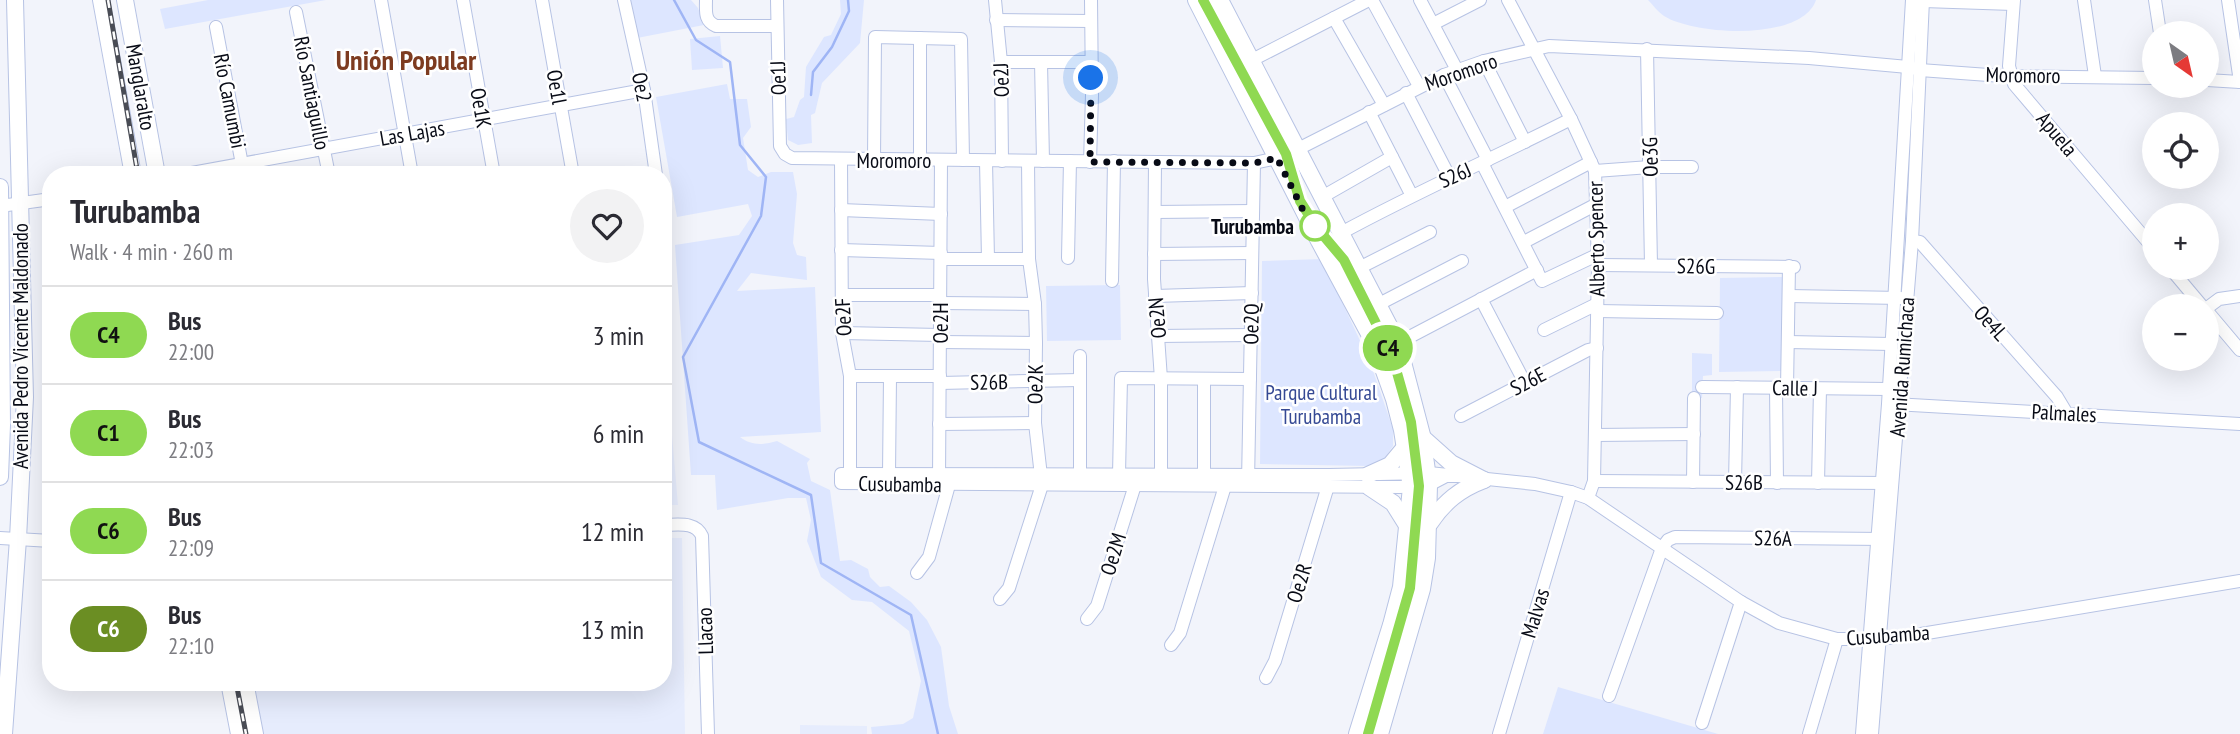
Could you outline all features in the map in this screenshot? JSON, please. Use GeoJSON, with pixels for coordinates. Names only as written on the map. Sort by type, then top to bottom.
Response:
{"type":"FeatureCollection","features":[{"type":"Feature","properties":{"kind":"main road","name":"Avenida Pedro Vicente Maldonado"},"geometry":{"type":"LineString","coordinates":[[4,734],[25,397],[15,0]]}},
{"type":"Feature","properties":{"kind":"main road","name":"Manglaralto"},"geometry":{"type":"LineString","coordinates":[[101,0],[132,166]]}},
{"type":"Feature","properties":{"kind":"main road","name":"Manglaralto"},"geometry":{"type":"LineString","coordinates":[[125,0],[155,166]]}},
{"type":"Feature","properties":{"kind":"main road"},"geometry":{"type":"LineString","coordinates":[[1196,0],[1374,343],[1395,399],[1411,480],[1408,528],[1401,587],[1357,734]]}},
{"type":"Feature","properties":{"kind":"main road"},"geometry":{"type":"LineString","coordinates":[[1220,0],[1398,343],[1423,438],[1429,479],[1430,523],[1422,589],[1380,734]]}},
{"type":"Feature","properties":{"kind":"main road","name":"Avenida Pedro Vicente Maldonado"},"geometry":{"type":"LineString","coordinates":[[0,187],[0,477]]}},
{"type":"Feature","properties":{"kind":"main road"},"geometry":{"type":"LineString","coordinates":[[1423,438],[1451,463],[1484,480]]}},
{"type":"Feature","properties":{"kind":"main road"},"geometry":{"type":"LineString","coordinates":[[1405,447],[1390,465],[1369,481],[1393,503],[1408,528]]}},
{"type":"Feature","properties":{"kind":"main road"},"geometry":{"type":"LineString","coordinates":[[1430,523],[1452,496],[1484,480]]}},
{"type":"Feature","properties":{"kind":"main road"},"geometry":{"type":"LineString","coordinates":[[231,691],[239,734]]}},
{"type":"Feature","properties":{"kind":"main road"},"geometry":{"type":"LineString","coordinates":[[247,691],[255,734]]}},
{"type":"Feature","properties":{"kind":"street"},"geometry":{"type":"LineString","coordinates":[[381,0],[410,166]]}},
{"type":"Feature","properties":{"kind":"street","name":"Oe1K"},"geometry":{"type":"LineString","coordinates":[[463,0],[492,166]]}},
{"type":"Feature","properties":{"kind":"street","name":"Oe1l"},"geometry":{"type":"LineString","coordinates":[[541,0],[571,166]]}},
{"type":"Feature","properties":{"kind":"street","name":"Oe2"},"geometry":{"type":"LineString","coordinates":[[624,0],[644,90],[655,166]]}},
{"type":"Feature","properties":{"kind":"street"},"geometry":{"type":"LineString","coordinates":[[705,0],[706,18],[716,26],[777,26]]}},
{"type":"Feature","properties":{"kind":"street","name":"Oe1J"},"geometry":{"type":"LineString","coordinates":[[777,0],[780,146],[785,154]]}},
{"type":"Feature","properties":{"kind":"street","name":"Oe2J"},"geometry":{"type":"LineString","coordinates":[[995,0],[1001,62],[1002,161]]}},
{"type":"Feature","properties":{"kind":"street"},"geometry":{"type":"LineString","coordinates":[[1090,162],[1091,0]]}},
{"type":"Feature","properties":{"kind":"street"},"geometry":{"type":"LineString","coordinates":[[1252,60],[1370,0],[1419,86]]}},
{"type":"Feature","properties":{"kind":"street"},"geometry":{"type":"LineString","coordinates":[[1420,0],[1433,24],[1485,162],[1540,276]]}},
{"type":"Feature","properties":{"kind":"street"},"geometry":{"type":"LineString","coordinates":[[1433,24],[1480,0]]}},
{"type":"Feature","properties":{"kind":"street","name":"Alberto Spencer"},"geometry":{"type":"LineString","coordinates":[[1508,0],[1593,166],[1597,204],[1597,348],[1594,481],[1588,498]]}},
{"type":"Feature","properties":{"kind":"street"},"geometry":{"type":"LineString","coordinates":[[1919,0],[2013,2],[2009,66],[2011,75]]}},
{"type":"Feature","properties":{"kind":"street","name":"Avenida Rumichaca"},"geometry":{"type":"LineString","coordinates":[[1862,734],[1894,404],[1919,0]]}},
{"type":"Feature","properties":{"kind":"street"},"geometry":{"type":"LineString","coordinates":[[2084,0],[2095,76]]}},
{"type":"Feature","properties":{"kind":"street"},"geometry":{"type":"LineString","coordinates":[[2155,0],[2158,21]]}},
{"type":"Feature","properties":{"kind":"street"},"geometry":{"type":"LineString","coordinates":[[2219,81],[2240,82],[2228,0]]}},
{"type":"Feature","properties":{"kind":"street","name":"Río Santiaguillo"},"geometry":{"type":"LineString","coordinates":[[296,12],[327,166]]}},
{"type":"Feature","properties":{"kind":"street"},"geometry":{"type":"LineString","coordinates":[[1334,18],[1384,105]]}},
{"type":"Feature","properties":{"kind":"street"},"geometry":{"type":"LineString","coordinates":[[996,20],[1091,21]]}},
{"type":"Feature","properties":{"kind":"street","name":"Río Camumbi"},"geometry":{"type":"LineString","coordinates":[[216,27],[242,166]]}},
{"type":"Feature","properties":{"kind":"street"},"geometry":{"type":"LineString","coordinates":[[874,160],[875,37],[961,39],[962,160]]}},
{"type":"Feature","properties":{"kind":"street"},"geometry":{"type":"LineString","coordinates":[[920,38],[920,160]]}},
{"type":"Feature","properties":{"kind":"street","name":"Moromoro"},"geometry":{"type":"LineString","coordinates":[[785,154],[792,158],[874,160],[1254,163],[1277,158],[1297,149],[1419,86],[1450,73],[1484,61],[1549,46],[1810,58],[1914,69],[2011,75],[2142,78]]}},
{"type":"Feature","properties":{"kind":"street","name":"Oe3G"},"geometry":{"type":"LineString","coordinates":[[1647,50],[1651,265]]}},
{"type":"Feature","properties":{"kind":"street"},"geometry":{"type":"LineString","coordinates":[[1484,61],[1525,142]]}},
{"type":"Feature","properties":{"kind":"street"},"geometry":{"type":"LineString","coordinates":[[1001,62],[1090,62]]}},
{"type":"Feature","properties":{"kind":"street"},"geometry":{"type":"LineString","coordinates":[[1041,62],[1043,161]]}},
{"type":"Feature","properties":{"kind":"street","name":"Avenida Rumichaca"},"geometry":{"type":"LineString","coordinates":[[1894,404],[1889,389],[1891,344],[1912,241],[1914,69]]}},
{"type":"Feature","properties":{"kind":"street","name":"Apuela"},"geometry":{"type":"LineString","coordinates":[[2011,75],[2014,84],[2142,235]]}},
{"type":"Feature","properties":{"kind":"street","name":"Las Lajas"},"geometry":{"type":"LineString","coordinates":[[255,166],[323,149],[644,90]]}},
{"type":"Feature","properties":{"kind":"street"},"geometry":{"type":"LineString","coordinates":[[1406,93],[1450,178]]}},
{"type":"Feature","properties":{"kind":"street"},"geometry":{"type":"LineString","coordinates":[[1369,113],[1411,194]]}},
{"type":"Feature","properties":{"kind":"street","name":"S26J"},"geometry":{"type":"LineString","coordinates":[[1341,233],[1411,194],[1485,162],[1571,119]]}},
{"type":"Feature","properties":{"kind":"street"},"geometry":{"type":"LineString","coordinates":[[1322,197],[1392,157]]}},
{"type":"Feature","properties":{"kind":"street","name":"Oe2F"},"geometry":{"type":"LineString","coordinates":[[841,159],[842,333],[850,376],[850,474]]}},
{"type":"Feature","properties":{"kind":"street","name":"Oe2H"},"geometry":{"type":"LineString","coordinates":[[917,573],[929,557],[944,480],[939,424],[941,160]]}},
{"type":"Feature","properties":{"kind":"street"},"geometry":{"type":"LineString","coordinates":[[986,161],[988,259]]}},
{"type":"Feature","properties":{"kind":"street","name":"Oe2K"},"geometry":{"type":"LineString","coordinates":[[1000,599],[1009,588],[1041,480],[1035,423],[1035,303],[1029,259],[1028,161]]}},
{"type":"Feature","properties":{"kind":"street"},"geometry":{"type":"LineString","coordinates":[[1068,258],[1070,161]]}},
{"type":"Feature","properties":{"kind":"street"},"geometry":{"type":"LineString","coordinates":[[1112,281],[1114,162]]}},
{"type":"Feature","properties":{"kind":"street","name":"Oe2N"},"geometry":{"type":"LineString","coordinates":[[1155,162],[1154,254],[1161,379],[1161,475]]}},
{"type":"Feature","properties":{"kind":"street","name":"Oe2Q"},"geometry":{"type":"LineString","coordinates":[[1248,480],[1254,163]]}},
{"type":"Feature","properties":{"kind":"street"},"geometry":{"type":"LineString","coordinates":[[1505,207],[1593,166],[1692,167]]}},
{"type":"Feature","properties":{"kind":"street"},"geometry":{"type":"LineString","coordinates":[[0,206],[42,201]]}},
{"type":"Feature","properties":{"kind":"street"},"geometry":{"type":"LineString","coordinates":[[1524,242],[1597,204]]}},
{"type":"Feature","properties":{"kind":"street"},"geometry":{"type":"LineString","coordinates":[[841,210],[941,214]]}},
{"type":"Feature","properties":{"kind":"street"},"geometry":{"type":"LineString","coordinates":[[1155,212],[1253,211]]}},
{"type":"Feature","properties":{"kind":"street"},"geometry":{"type":"LineString","coordinates":[[0,224],[20,222]]}},
{"type":"Feature","properties":{"kind":"street"},"geometry":{"type":"LineString","coordinates":[[1359,268],[1430,232]]}},
{"type":"Feature","properties":{"kind":"street","name":"Oe4L"},"geometry":{"type":"LineString","coordinates":[[1912,241],[1920,242],[2057,397],[2066,412]]}},
{"type":"Feature","properties":{"kind":"street"},"geometry":{"type":"LineString","coordinates":[[841,250],[1029,259]]}},
{"type":"Feature","properties":{"kind":"street"},"geometry":{"type":"LineString","coordinates":[[1154,254],[1252,253]]}},
{"type":"Feature","properties":{"kind":"street","name":"S26G"},"geometry":{"type":"LineString","coordinates":[[1398,343],[1481,299],[1540,276],[1598,260],[1651,265],[1791,267],[1789,296]]}},
{"type":"Feature","properties":{"kind":"street"},"geometry":{"type":"LineString","coordinates":[[1379,303],[1462,261]]}},
{"type":"Feature","properties":{"kind":"street"},"geometry":{"type":"LineString","coordinates":[[2180,280],[2193,294]]}},
{"type":"Feature","properties":{"kind":"street"},"geometry":{"type":"LineString","coordinates":[[1155,296],[1252,293]]}},
{"type":"Feature","properties":{"kind":"street"},"geometry":{"type":"LineString","coordinates":[[842,295],[1035,303]]}},
{"type":"Feature","properties":{"kind":"street"},"geometry":{"type":"LineString","coordinates":[[1777,483],[1789,296],[1901,298]]}},
{"type":"Feature","properties":{"kind":"street"},"geometry":{"type":"LineString","coordinates":[[2219,299],[2240,296]]}},
{"type":"Feature","properties":{"kind":"street"},"geometry":{"type":"LineString","coordinates":[[1481,299],[1525,383]]}},
{"type":"Feature","properties":{"kind":"street"},"geometry":{"type":"LineString","coordinates":[[1544,330],[1597,308],[1717,313]]}},
{"type":"Feature","properties":{"kind":"street"},"geometry":{"type":"LineString","coordinates":[[2219,325],[2240,350]]}},
{"type":"Feature","properties":{"kind":"street"},"geometry":{"type":"LineString","coordinates":[[842,333],[1036,343]]}},
{"type":"Feature","properties":{"kind":"street"},"geometry":{"type":"LineString","coordinates":[[1158,336],[1251,335]]}},
{"type":"Feature","properties":{"kind":"street"},"geometry":{"type":"LineString","coordinates":[[1788,342],[1891,344]]}},
{"type":"Feature","properties":{"kind":"street","name":"S26E"},"geometry":{"type":"LineString","coordinates":[[1461,415],[1588,350],[1597,348]]}},
{"type":"Feature","properties":{"kind":"street"},"geometry":{"type":"LineString","coordinates":[[1080,356],[1080,475]]}},
{"type":"Feature","properties":{"kind":"street","name":"S26B"},"geometry":{"type":"LineString","coordinates":[[850,376],[940,380],[1080,380]]}},
{"type":"Feature","properties":{"kind":"street"},"geometry":{"type":"LineString","coordinates":[[889,474],[890,377]]}},
{"type":"Feature","properties":{"kind":"street"},"geometry":{"type":"LineString","coordinates":[[1119,475],[1121,378],[1250,379]]}},
{"type":"Feature","properties":{"kind":"street"},"geometry":{"type":"LineString","coordinates":[[1204,380],[1204,475]]}},
{"type":"Feature","properties":{"kind":"street","name":"Calle J"},"geometry":{"type":"LineString","coordinates":[[1702,387],[1889,389]]}},
{"type":"Feature","properties":{"kind":"street"},"geometry":{"type":"LineString","coordinates":[[1735,482],[1737,387]]}},
{"type":"Feature","properties":{"kind":"street"},"geometry":{"type":"LineString","coordinates":[[1818,483],[1820,389]]}},
{"type":"Feature","properties":{"kind":"street"},"geometry":{"type":"LineString","coordinates":[[1693,398],[1693,482]]}},
{"type":"Feature","properties":{"kind":"street","name":"Palmales"},"geometry":{"type":"LineString","coordinates":[[1894,404],[2240,424]]}},
{"type":"Feature","properties":{"kind":"street"},"geometry":{"type":"LineString","coordinates":[[939,424],[1035,423]]}},
{"type":"Feature","properties":{"kind":"street"},"geometry":{"type":"LineString","coordinates":[[1595,435],[1694,434]]}},
{"type":"Feature","properties":{"kind":"street","name":"Cusubamba"},"geometry":{"type":"LineString","coordinates":[[944,480],[889,474],[841,474],[841,483],[1041,480],[1225,486],[1248,480],[1411,480],[1448,475],[1535,484],[1588,498],[1741,603],[1779,623],[1836,639],[1873,639],[2240,581]]}},
{"type":"Feature","properties":{"kind":"street","name":"Cusubamba"},"geometry":{"type":"LineString","coordinates":[[1041,480],[1080,475],[1204,475],[1328,486],[1369,481]]}},
{"type":"Feature","properties":{"kind":"street","name":"S26B"},"geometry":{"type":"LineString","coordinates":[[1594,481],[1887,483]]}},
{"type":"Feature","properties":{"kind":"street","name":"Oe2M"},"geometry":{"type":"LineString","coordinates":[[1087,620],[1097,606],[1135,485]]}},
{"type":"Feature","properties":{"kind":"street"},"geometry":{"type":"LineString","coordinates":[[1171,646],[1180,633],[1225,486]]}},
{"type":"Feature","properties":{"kind":"street","name":"Oe2R"},"geometry":{"type":"LineString","coordinates":[[1266,678],[1275,661],[1328,486]]}},
{"type":"Feature","properties":{"kind":"street","name":"Malvas"},"geometry":{"type":"LineString","coordinates":[[1499,734],[1571,492]]}},
{"type":"Feature","properties":{"kind":"street","name":"Llacao"},"geometry":{"type":"LineString","coordinates":[[672,526],[693,525],[702,536],[708,734]]}},
{"type":"Feature","properties":{"kind":"street","name":"S26A"},"geometry":{"type":"LineString","coordinates":[[1662,548],[1675,537],[1882,539]]}},
{"type":"Feature","properties":{"kind":"street"},"geometry":{"type":"LineString","coordinates":[[0,538],[42,540]]}},
{"type":"Feature","properties":{"kind":"street"},"geometry":{"type":"LineString","coordinates":[[1609,696],[1662,548]]}},
{"type":"Feature","properties":{"kind":"street"},"geometry":{"type":"LineString","coordinates":[[1702,723],[1741,603]]}},
{"type":"Feature","properties":{"kind":"street"},"geometry":{"type":"LineString","coordinates":[[1809,734],[1836,639]]}},
{"type":"Feature","properties":{"kind":"street","name":"Avenida Rumichaca"},"geometry":{"type":"LineString","coordinates":[[1872,734],[1873,639]]}},
{"type":"Feature","properties":{"kind":"shaded area"},"geometry":{"type":"Polygon","coordinates":[[[672,435],[678,505],[672,505],[672,435]]]}},
{"type":"Feature","properties":{"kind":"shaded area"},"geometry":{"type":"Polygon","coordinates":[[[672,538],[682,538],[685,734],[251,734],[243,691],[672,691],[672,538]]]}},
{"type":"Feature","properties":{"kind":"shaded area"},"geometry":{"type":"Polygon","coordinates":[[[800,725],[867,726],[867,734],[800,734],[800,725]]]}},
{"type":"Feature","properties":{"kind":"green space"},"geometry":{"type":"Polygon","coordinates":[[[208,0],[326,0],[165,29],[160,9],[208,0]]]}},
{"type":"Feature","properties":{"kind":"green space"},"geometry":{"type":"Polygon","coordinates":[[[629,0],[691,0],[698,8],[704,25],[637,38],[629,0]]]}},
{"type":"Feature","properties":{"kind":"green space"},"geometry":{"type":"Polygon","coordinates":[[[840,0],[864,0],[860,43],[822,83],[815,113],[811,115],[812,143],[798,145],[788,140],[786,119],[794,117],[800,100],[804,97],[806,67],[824,37],[831,35],[841,14],[840,0]]]}},
{"type":"Feature","properties":{"kind":"green space"},"geometry":{"type":"Polygon","coordinates":[[[1648,0],[1816,0],[1807,14],[1791,23],[1770,29],[1746,31],[1698,27],[1679,22],[1664,16],[1648,0]]]}},
{"type":"Feature","properties":{"kind":"green space"},"geometry":{"type":"Polygon","coordinates":[[[720,36],[723,68],[692,70],[690,39],[720,36]]]}},
{"type":"Feature","properties":{"kind":"green space"},"geometry":{"type":"Polygon","coordinates":[[[727,84],[730,99],[747,99],[751,127],[743,138],[748,170],[758,177],[771,172],[793,172],[797,194],[793,243],[797,255],[806,257],[807,280],[751,273],[737,291],[815,287],[821,432],[740,437],[758,444],[777,441],[810,459],[807,463],[811,481],[830,490],[840,561],[851,560],[868,569],[870,577],[880,587],[889,586],[911,602],[927,620],[941,647],[949,706],[958,734],[872,734],[871,727],[903,724],[913,718],[921,681],[909,631],[872,602],[852,600],[821,577],[807,541],[811,520],[806,498],[788,498],[717,510],[715,475],[691,475],[675,245],[739,235],[752,216],[748,204],[677,217],[672,188],[672,166],[668,166],[656,97],[727,84]]]}},
{"type":"Feature","properties":{"kind":"green space","name":"Parque Cultural Turubamba"},"geometry":{"type":"Polygon","coordinates":[[[1322,259],[1370,362],[1393,429],[1393,446],[1382,462],[1369,466],[1260,464],[1262,261],[1322,259]]]}},
{"type":"Feature","properties":{"kind":"green space"},"geometry":{"type":"Polygon","coordinates":[[[1784,277],[1782,371],[1719,372],[1720,278],[1784,277]]]}},
{"type":"Feature","properties":{"kind":"green space"},"geometry":{"type":"Polygon","coordinates":[[[1120,285],[1121,340],[1047,341],[1046,286],[1120,285]]]}},
{"type":"Feature","properties":{"kind":"green space"},"geometry":{"type":"Polygon","coordinates":[[[1692,353],[1712,354],[1712,375],[1703,376],[1702,398],[1692,398],[1692,353]]]}},
{"type":"Feature","properties":{"kind":"green space"},"geometry":{"type":"Polygon","coordinates":[[[1558,687],[1718,734],[1543,734],[1558,687]]]}},
{"type":"Feature","properties":{"kind":"waterway"},"geometry":{"type":"LineString","coordinates":[[674,0],[696,40],[730,62],[740,145],[766,177],[761,216],[683,357],[699,442],[811,495],[821,563],[911,615],[938,734]]}},
{"type":"Feature","properties":{"kind":"waterway"},"geometry":{"type":"LineString","coordinates":[[811,95],[813,72],[832,47],[849,11],[848,0]]}},
{"type":"Feature","properties":{"kind":"railway"},"geometry":{"type":"LineString","coordinates":[[108,0],[136,166]]}},
{"type":"Feature","properties":{"kind":"railway"},"geometry":{"type":"LineString","coordinates":[[238,691],[246,734]]}},
{"type":"Feature","properties":{"kind":"bus line","name":"C4"},"geometry":{"type":"LineString","coordinates":[[1203,0],[1286,154],[1300,201],[1317,228],[1344,260],[1392,355],[1411,422],[1419,486],[1410,588],[1368,734]]}},
{"type":"Feature","properties":{"kind":"place","name":"Turubamba"},"geometry":{"type":"Point","coordinates":[1315,226]}},
{"type":"Feature","properties":{"kind":"district","name":"Unión Popular"},"geometry":{"type":"Point","coordinates":[406,59]}},
{"type":"Feature","properties":{"kind":"route"},"geometry":{"type":"LineString","coordinates":[[1091,78],[1090,162],[1254,163],[1277,158],[1308,220],[1315,226]]}}]}
